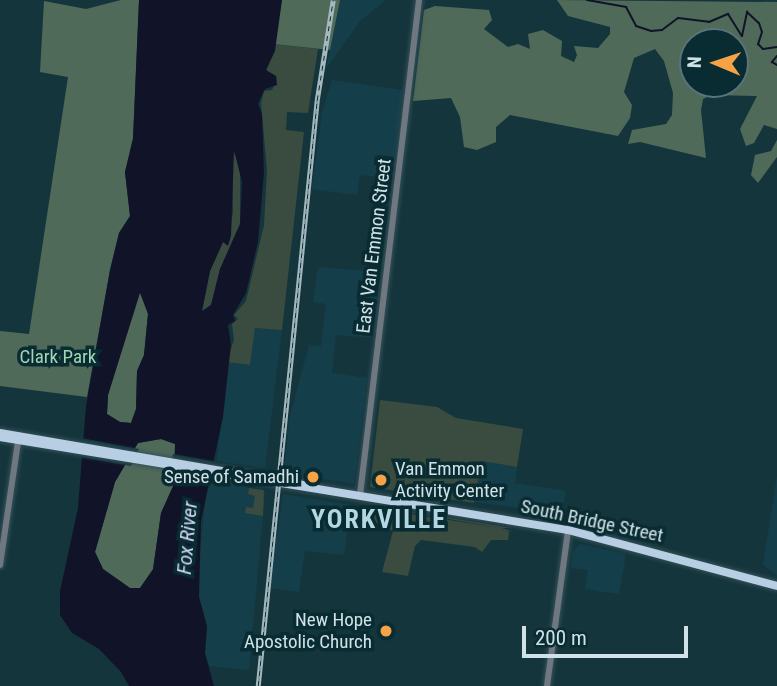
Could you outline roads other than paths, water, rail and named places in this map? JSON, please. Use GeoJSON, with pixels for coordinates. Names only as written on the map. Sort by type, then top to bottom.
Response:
{"type":"FeatureCollection","features":[{"type":"Feature","properties":{"kind":"highway"},"geometry":{"type":"LineString","coordinates":[[0,435],[18,441],[65,446]]}},
{"type":"Feature","properties":{"kind":"highway"},"geometry":{"type":"LineString","coordinates":[[0,435],[65,446]]}},
{"type":"Feature","properties":{"kind":"highway","name":"South Bridge Street"},"geometry":{"type":"LineString","coordinates":[[65,446],[221,472],[300,481],[313,488],[568,530],[777,586]]}},
{"type":"Feature","properties":{"kind":"street","name":"East Van Emmon Street"},"geometry":{"type":"LineString","coordinates":[[360,495],[419,0]]}},
{"type":"Feature","properties":{"kind":"street"},"geometry":{"type":"LineString","coordinates":[[0,565],[18,441]]}},
{"type":"Feature","properties":{"kind":"street"},"geometry":{"type":"LineString","coordinates":[[547,686],[568,530]]}},
{"type":"Feature","properties":{"kind":"water","name":"Fox River"},"geometry":{"type":"Polygon","coordinates":[[[139,0],[282,0],[275,51],[266,70],[276,76],[277,85],[265,89],[258,104],[262,114],[264,172],[258,242],[246,293],[233,315],[235,321],[228,325],[231,345],[223,417],[201,521],[199,597],[207,626],[205,653],[214,686],[129,686],[121,672],[99,649],[72,633],[60,615],[60,591],[78,508],[86,406],[110,270],[119,233],[130,216],[125,172],[133,138],[139,0]],[[234,150],[231,236],[228,246],[223,242],[210,271],[202,311],[211,305],[220,269],[240,224],[242,182],[234,150]],[[140,293],[108,395],[107,414],[120,422],[131,423],[136,409],[137,371],[144,355],[148,314],[140,293]],[[161,439],[138,443],[115,482],[95,552],[103,569],[130,588],[140,588],[153,569],[161,513],[174,484],[175,444],[161,439]]]}},
{"type":"Feature","properties":{"kind":"waterway"},"geometry":{"type":"LineString","coordinates":[[587,0],[626,7],[636,26],[651,31],[662,30],[678,18],[709,22],[728,14],[742,36],[747,12],[759,23],[762,32],[758,44],[763,49],[777,47]]}},
{"type":"Feature","properties":{"kind":"waterway"},"geometry":{"type":"LineString","coordinates":[[777,56],[772,62],[777,65]]}},
{"type":"Feature","properties":{"kind":"railway"},"geometry":{"type":"LineString","coordinates":[[258,686],[317,100],[333,0]]}},
{"type":"Feature","properties":{"kind":"place","name":"Sense of Samadhi"},"geometry":{"type":"Point","coordinates":[313,477]}},
{"type":"Feature","properties":{"kind":"place","name":"Van Emmon Activity Center"},"geometry":{"type":"Point","coordinates":[381,480]}},
{"type":"Feature","properties":{"kind":"place","name":"New Hope Apostolic Church"},"geometry":{"type":"Point","coordinates":[386,631]}},
{"type":"Feature","properties":{"kind":"district","name":"YORKVILLE"},"geometry":{"type":"Point","coordinates":[379,520]}},
{"type":"Feature","properties":{"kind":"park label","name":"Clark Park"},"geometry":{"type":"Point","coordinates":[58,357]}}]}
